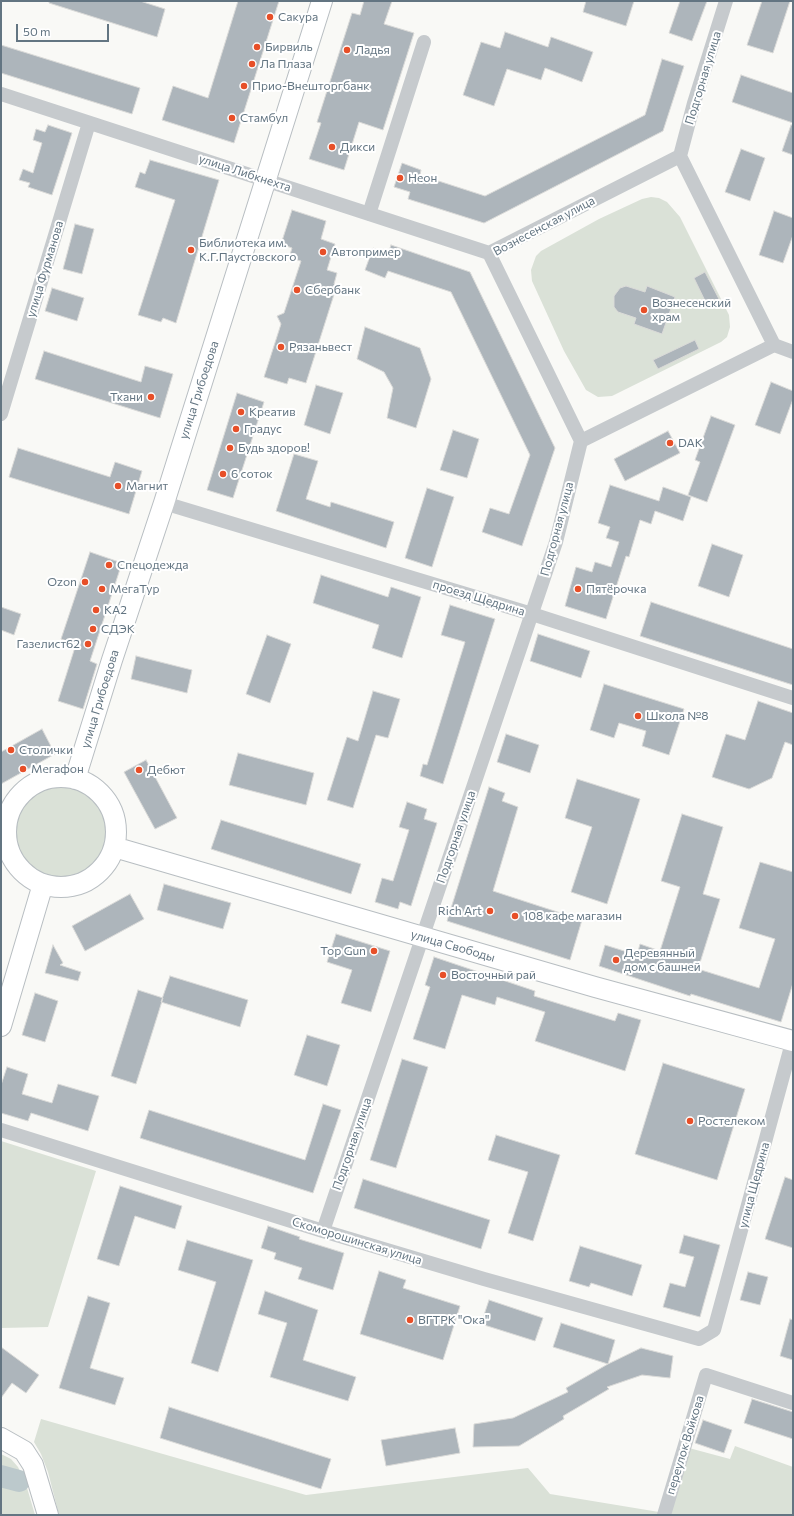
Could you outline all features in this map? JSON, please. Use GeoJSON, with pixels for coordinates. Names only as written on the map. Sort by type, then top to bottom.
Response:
{"type":"FeatureCollection","features":[{"type":"Feature","properties":{"kind":"main road","name":"улица Грибоедова"},"geometry":{"type":"LineString","coordinates":[[75,779],[112,660],[164,503],[322,1]]}},
{"type":"Feature","properties":{"kind":"main road"},"geometry":{"type":"LineString","coordinates":[[62,777],[75,779],[88,784],[104,798],[112,813],[116,830],[114,847],[104,866],[91,878],[75,885],[60,887],[43,884],[24,873],[15,862],[7,845],[4,824],[12,807],[22,792],[44,780],[62,777]]}},
{"type":"Feature","properties":{"kind":"main road","name":"улица Свободы"},"geometry":{"type":"LineString","coordinates":[[114,847],[422,938],[636,999],[793,1040]]}},
{"type":"Feature","properties":{"kind":"main road"},"geometry":{"type":"LineString","coordinates":[[1,1026],[43,884]]}},
{"type":"Feature","properties":{"kind":"main road"},"geometry":{"type":"LineString","coordinates":[[1,1438],[24,1451],[33,1466],[48,1515]]}},
{"type":"Feature","properties":{"kind":"street","name":"Подгорная улица"},"geometry":{"type":"LineString","coordinates":[[680,156],[694,103],[726,1]]}},
{"type":"Feature","properties":{"kind":"street"},"geometry":{"type":"LineString","coordinates":[[369,214],[424,42]]}},
{"type":"Feature","properties":{"kind":"street","name":"улица Либкнехта"},"geometry":{"type":"LineString","coordinates":[[1,94],[489,253]]}},
{"type":"Feature","properties":{"kind":"street","name":"улица Фурманова"},"geometry":{"type":"LineString","coordinates":[[1,414],[89,123]]}},
{"type":"Feature","properties":{"kind":"street","name":"Вознесенская улица"},"geometry":{"type":"LineString","coordinates":[[580,440],[489,253],[680,156]]}},
{"type":"Feature","properties":{"kind":"street"},"geometry":{"type":"LineString","coordinates":[[680,156],[774,345],[793,352]]}},
{"type":"Feature","properties":{"kind":"street"},"geometry":{"type":"LineString","coordinates":[[580,440],[774,345]]}},
{"type":"Feature","properties":{"kind":"street","name":"Подгорная улица"},"geometry":{"type":"LineString","coordinates":[[323,1231],[556,542],[580,440]]}},
{"type":"Feature","properties":{"kind":"street","name":"проезд Щедрина"},"geometry":{"type":"LineString","coordinates":[[164,503],[532,614],[793,698]]}},
{"type":"Feature","properties":{"kind":"street","name":"улица Щедрина"},"geometry":{"type":"LineString","coordinates":[[714,1330],[793,1040]]}},
{"type":"Feature","properties":{"kind":"street","name":"Скоморошинская улица"},"geometry":{"type":"LineString","coordinates":[[1,1130],[323,1231],[484,1279],[700,1339],[714,1330]]}},
{"type":"Feature","properties":{"kind":"street","name":"переулок Войкова"},"geometry":{"type":"LineString","coordinates":[[664,1515],[706,1375],[793,1403]]}},
{"type":"Feature","properties":{"kind":"shaded area"},"geometry":{"type":"Polygon","coordinates":[[[651,197],[659,198],[667,202],[680,217],[729,315],[730,327],[727,337],[721,342],[612,396],[598,397],[586,390],[564,351],[532,281],[531,270],[536,256],[541,251],[599,219],[642,199],[651,197]]]}},
{"type":"Feature","properties":{"kind":"shaded area"},"geometry":{"type":"Polygon","coordinates":[[[61,784],[79,788],[88,792],[95,798],[101,805],[105,814],[109,832],[105,850],[101,859],[95,866],[88,872],[79,876],[61,880],[43,876],[34,872],[27,866],[21,859],[17,850],[13,832],[17,814],[21,805],[27,798],[34,792],[43,788],[61,784]]]}},
{"type":"Feature","properties":{"kind":"shaded area"},"geometry":{"type":"Polygon","coordinates":[[[1,1141],[96,1171],[48,1327],[1,1328],[1,1141]]]}},
{"type":"Feature","properties":{"kind":"shaded area"},"geometry":{"type":"Polygon","coordinates":[[[41,1419],[306,1495],[528,1468],[550,1494],[659,1512],[658,1515],[59,1515],[48,1472],[41,1454],[34,1442],[41,1419]]]}},
{"type":"Feature","properties":{"kind":"shaded area"},"geometry":{"type":"Polygon","coordinates":[[[735,1446],[793,1467],[793,1515],[670,1515],[689,1448],[730,1459],[735,1446]]]}},
{"type":"Feature","properties":{"kind":"shaded area"},"geometry":{"type":"Polygon","coordinates":[[[1,1454],[11,1459],[18,1467],[25,1481],[35,1515],[1,1515],[1,1454]]]}},
{"type":"Feature","properties":{"kind":"building"},"geometry":{"type":"Polygon","coordinates":[[[49,1],[140,1],[165,9],[157,37],[49,3],[49,1]]]}},
{"type":"Feature","properties":{"kind":"building"},"geometry":{"type":"Polygon","coordinates":[[[238,1],[279,1],[234,143],[162,120],[173,86],[208,98],[238,1]]]}},
{"type":"Feature","properties":{"kind":"building"},"geometry":{"type":"Polygon","coordinates":[[[364,1],[392,1],[384,24],[414,33],[383,130],[359,122],[344,170],[309,159],[321,123],[317,122],[352,13],[360,15],[364,1]]]}},
{"type":"Feature","properties":{"kind":"building"},"geometry":{"type":"Polygon","coordinates":[[[586,1],[634,1],[626,26],[583,12],[586,1]]]}},
{"type":"Feature","properties":{"kind":"building"},"geometry":{"type":"Polygon","coordinates":[[[680,1],[707,1],[692,41],[669,33],[680,1]]]}},
{"type":"Feature","properties":{"kind":"building"},"geometry":{"type":"Polygon","coordinates":[[[762,1],[790,1],[773,53],[747,45],[762,1]]]}},
{"type":"Feature","properties":{"kind":"building"},"geometry":{"type":"Polygon","coordinates":[[[505,32],[548,47],[551,37],[593,52],[582,82],[545,68],[541,80],[507,69],[494,106],[463,95],[481,42],[500,48],[505,32]]]}},
{"type":"Feature","properties":{"kind":"building"},"geometry":{"type":"Polygon","coordinates":[[[1,45],[140,88],[132,114],[1,73],[1,45]]]}},
{"type":"Feature","properties":{"kind":"building"},"geometry":{"type":"Polygon","coordinates":[[[662,59],[684,66],[663,131],[484,223],[408,199],[410,192],[394,187],[402,163],[421,170],[420,175],[485,196],[645,115],[662,59]]]}},
{"type":"Feature","properties":{"kind":"building"},"geometry":{"type":"Polygon","coordinates":[[[741,75],[793,93],[793,123],[732,102],[741,75]]]}},
{"type":"Feature","properties":{"kind":"building"},"geometry":{"type":"Polygon","coordinates":[[[48,125],[72,133],[52,195],[28,187],[30,183],[19,180],[23,169],[33,173],[42,143],[33,140],[36,129],[45,132],[48,125]]]}},
{"type":"Feature","properties":{"kind":"building"},"geometry":{"type":"Polygon","coordinates":[[[791,125],[793,125],[793,155],[782,151],[791,125]]]}},
{"type":"Feature","properties":{"kind":"building"},"geometry":{"type":"Polygon","coordinates":[[[741,149],[765,158],[750,201],[725,192],[741,149]]]}},
{"type":"Feature","properties":{"kind":"building"},"geometry":{"type":"Polygon","coordinates":[[[150,160],[219,180],[176,323],[163,318],[161,322],[138,315],[175,200],[135,187],[140,172],[145,174],[150,160]]]}},
{"type":"Feature","properties":{"kind":"building"},"geometry":{"type":"Polygon","coordinates":[[[292,210],[326,221],[321,239],[335,244],[327,270],[337,273],[334,284],[337,285],[306,383],[289,378],[287,384],[264,377],[281,324],[277,316],[284,313],[301,261],[289,258],[292,248],[281,244],[292,210]]]}},
{"type":"Feature","properties":{"kind":"building"},"geometry":{"type":"Polygon","coordinates":[[[774,211],[793,218],[793,235],[783,263],[759,255],[774,211]]]}},
{"type":"Feature","properties":{"kind":"building"},"geometry":{"type":"Polygon","coordinates":[[[75,224],[94,229],[82,274],[63,269],[75,224]]]}},
{"type":"Feature","properties":{"kind":"building"},"geometry":{"type":"Polygon","coordinates":[[[391,245],[470,272],[555,448],[522,546],[482,532],[490,508],[509,514],[530,455],[451,292],[388,271],[385,278],[365,270],[373,248],[388,254],[391,245]]]}},
{"type":"Feature","properties":{"kind":"building"},"geometry":{"type":"Polygon","coordinates":[[[705,272],[720,301],[708,307],[694,278],[705,272]]]}},
{"type":"Feature","properties":{"kind":"building","name":"Вознесенский храм"},"geometry":{"type":"Polygon","coordinates":[[[626,286],[645,292],[647,286],[675,297],[662,334],[634,324],[636,318],[618,312],[614,307],[614,296],[620,288],[626,286]]]}},
{"type":"Feature","properties":{"kind":"building"},"geometry":{"type":"Polygon","coordinates":[[[52,288],[84,298],[77,321],[45,311],[52,288]]]}},
{"type":"Feature","properties":{"kind":"building"},"geometry":{"type":"Polygon","coordinates":[[[365,327],[420,348],[431,379],[416,428],[387,418],[393,388],[384,372],[357,359],[365,327]]]}},
{"type":"Feature","properties":{"kind":"building"},"geometry":{"type":"Polygon","coordinates":[[[695,340],[699,349],[658,369],[653,360],[695,340]]]}},
{"type":"Feature","properties":{"kind":"building"},"geometry":{"type":"Polygon","coordinates":[[[44,351],[141,382],[145,366],[173,374],[160,418],[35,379],[44,351]]]}},
{"type":"Feature","properties":{"kind":"building"},"geometry":{"type":"Polygon","coordinates":[[[771,382],[793,391],[793,399],[780,434],[755,425],[771,382]]]}},
{"type":"Feature","properties":{"kind":"building"},"geometry":{"type":"Polygon","coordinates":[[[316,385],[343,393],[330,434],[304,425],[316,385]]]}},
{"type":"Feature","properties":{"kind":"building"},"geometry":{"type":"Polygon","coordinates":[[[237,393],[264,402],[233,498],[207,490],[237,393]]]}},
{"type":"Feature","properties":{"kind":"building"},"geometry":{"type":"Polygon","coordinates":[[[711,416],[735,425],[707,502],[688,495],[700,462],[695,460],[711,416]]]}},
{"type":"Feature","properties":{"kind":"building"},"geometry":{"type":"Polygon","coordinates":[[[453,430],[479,439],[467,478],[440,470],[453,430]]]}},
{"type":"Feature","properties":{"kind":"building"},"geometry":{"type":"Polygon","coordinates":[[[668,431],[680,453],[625,481],[614,459],[668,431]]]}},
{"type":"Feature","properties":{"kind":"building"},"geometry":{"type":"Polygon","coordinates":[[[18,448],[110,477],[115,462],[142,471],[129,514],[9,477],[18,448]]]}},
{"type":"Feature","properties":{"kind":"building"},"geometry":{"type":"Polygon","coordinates":[[[294,454],[318,461],[306,499],[330,507],[331,502],[394,522],[386,548],[276,511],[294,454]]]}},
{"type":"Feature","properties":{"kind":"building"},"geometry":{"type":"Polygon","coordinates":[[[610,485],[659,501],[663,487],[691,497],[683,521],[655,511],[651,524],[640,520],[629,557],[626,556],[606,619],[565,606],[576,567],[592,572],[595,562],[611,567],[619,542],[606,538],[610,527],[598,523],[610,485]]]}},
{"type":"Feature","properties":{"kind":"building"},"geometry":{"type":"Polygon","coordinates":[[[427,488],[454,497],[432,567],[405,558],[427,488]]]}},
{"type":"Feature","properties":{"kind":"building"},"geometry":{"type":"Polygon","coordinates":[[[712,544],[743,555],[729,597],[698,586],[712,544]]]}},
{"type":"Feature","properties":{"kind":"building"},"geometry":{"type":"Polygon","coordinates":[[[90,552],[122,563],[90,661],[97,664],[83,709],[58,701],[76,644],[61,639],[90,552]]]}},
{"type":"Feature","properties":{"kind":"building"},"geometry":{"type":"Polygon","coordinates":[[[321,575],[388,597],[391,587],[421,597],[402,658],[372,648],[379,625],[313,603],[321,575]]]}},
{"type":"Feature","properties":{"kind":"building"},"geometry":{"type":"Polygon","coordinates":[[[651,602],[793,649],[793,685],[640,636],[651,602]]]}},
{"type":"Feature","properties":{"kind":"building"},"geometry":{"type":"Polygon","coordinates":[[[450,605],[495,619],[443,784],[420,776],[423,764],[427,765],[465,642],[441,635],[450,605]]]}},
{"type":"Feature","properties":{"kind":"building"},"geometry":{"type":"Polygon","coordinates":[[[1,607],[21,614],[14,635],[1,630],[1,607]]]}},
{"type":"Feature","properties":{"kind":"building"},"geometry":{"type":"Polygon","coordinates":[[[538,634],[590,651],[581,678],[530,661],[538,634]]]}},
{"type":"Feature","properties":{"kind":"building"},"geometry":{"type":"Polygon","coordinates":[[[267,635],[291,644],[270,703],[246,694],[267,635]]]}},
{"type":"Feature","properties":{"kind":"building"},"geometry":{"type":"Polygon","coordinates":[[[136,656],[192,670],[187,693],[131,679],[136,656]]]}},
{"type":"Feature","properties":{"kind":"building","name":"Школа №8"},"geometry":{"type":"Polygon","coordinates":[[[604,684],[684,709],[669,755],[642,746],[646,731],[619,723],[614,738],[590,730],[604,684]]]}},
{"type":"Feature","properties":{"kind":"building"},"geometry":{"type":"Polygon","coordinates":[[[373,691],[400,699],[388,738],[376,735],[353,808],[327,800],[347,737],[358,741],[373,691]]]}},
{"type":"Feature","properties":{"kind":"building"},"geometry":{"type":"Polygon","coordinates":[[[758,701],[793,713],[793,745],[785,742],[772,778],[749,789],[712,777],[726,734],[745,740],[758,701]]]}},
{"type":"Feature","properties":{"kind":"building"},"geometry":{"type":"Polygon","coordinates":[[[42,729],[55,754],[1,784],[1,752],[42,729]]]}},
{"type":"Feature","properties":{"kind":"building"},"geometry":{"type":"Polygon","coordinates":[[[506,734],[539,745],[530,773],[497,762],[506,734]]]}},
{"type":"Feature","properties":{"kind":"building"},"geometry":{"type":"Polygon","coordinates":[[[238,753],[314,773],[306,805],[229,785],[238,753]]]}},
{"type":"Feature","properties":{"kind":"building"},"geometry":{"type":"Polygon","coordinates":[[[146,760],[177,818],[155,829],[124,772],[146,760]]]}},
{"type":"Feature","properties":{"kind":"building"},"geometry":{"type":"Polygon","coordinates":[[[577,779],[640,799],[607,904],[571,892],[592,827],[565,818],[577,779]]]}},
{"type":"Feature","properties":{"kind":"building"},"geometry":{"type":"Polygon","coordinates":[[[489,787],[505,793],[502,801],[518,807],[493,891],[582,920],[570,960],[447,921],[489,787]]]}},
{"type":"Feature","properties":{"kind":"building"},"geometry":{"type":"Polygon","coordinates":[[[407,802],[427,809],[424,819],[437,823],[411,906],[400,902],[398,909],[375,902],[382,878],[393,881],[409,830],[399,827],[407,802]]]}},
{"type":"Feature","properties":{"kind":"building"},"geometry":{"type":"Polygon","coordinates":[[[682,814],[723,827],[703,894],[720,899],[698,969],[759,988],[775,939],[739,928],[760,862],[793,872],[793,983],[781,1022],[691,994],[690,996],[599,966],[605,945],[637,955],[640,944],[660,951],[680,887],[661,881],[682,814]]]}},
{"type":"Feature","properties":{"kind":"building"},"geometry":{"type":"Polygon","coordinates":[[[221,820],[361,864],[351,894],[211,849],[221,820]]]}},
{"type":"Feature","properties":{"kind":"building"},"geometry":{"type":"Polygon","coordinates":[[[164,884],[231,903],[223,929],[157,910],[164,884]]]}},
{"type":"Feature","properties":{"kind":"building"},"geometry":{"type":"Polygon","coordinates":[[[130,894],[144,919],[85,951],[72,926],[130,894]]]}},
{"type":"Feature","properties":{"kind":"building"},"geometry":{"type":"Polygon","coordinates":[[[336,934],[390,951],[371,1012],[341,1003],[352,970],[327,962],[336,934]]]}},
{"type":"Feature","properties":{"kind":"building"},"geometry":{"type":"Polygon","coordinates":[[[53,945],[63,963],[60,965],[81,972],[78,981],[45,973],[53,945]]]}},
{"type":"Feature","properties":{"kind":"building"},"geometry":{"type":"Polygon","coordinates":[[[434,957],[535,991],[534,996],[615,1021],[618,1013],[641,1020],[625,1071],[535,1041],[545,1012],[497,997],[495,1005],[462,995],[445,1049],[413,1039],[430,987],[425,985],[434,957]]]}},
{"type":"Feature","properties":{"kind":"building"},"geometry":{"type":"Polygon","coordinates":[[[170,976],[248,1000],[240,1027],[161,1002],[170,976]]]}},
{"type":"Feature","properties":{"kind":"building"},"geometry":{"type":"Polygon","coordinates":[[[138,990],[163,998],[136,1084],[111,1076],[138,990]]]}},
{"type":"Feature","properties":{"kind":"building"},"geometry":{"type":"Polygon","coordinates":[[[35,993],[58,1001],[45,1042],[22,1035],[35,993]]]}},
{"type":"Feature","properties":{"kind":"building"},"geometry":{"type":"Polygon","coordinates":[[[307,1035],[340,1045],[327,1086],[294,1075],[307,1035]]]}},
{"type":"Feature","properties":{"kind":"building"},"geometry":{"type":"Polygon","coordinates":[[[402,1059],[428,1067],[396,1168],[370,1160],[402,1059]]]}},
{"type":"Feature","properties":{"kind":"building","name":"Ростелеком"},"geometry":{"type":"Polygon","coordinates":[[[663,1063],[745,1089],[717,1180],[635,1154],[663,1063]]]}},
{"type":"Feature","properties":{"kind":"building"},"geometry":{"type":"Polygon","coordinates":[[[7,1067],[28,1074],[22,1094],[52,1103],[58,1084],[99,1096],[88,1131],[31,1113],[28,1121],[1,1113],[1,1085],[7,1067]]]}},
{"type":"Feature","properties":{"kind":"building"},"geometry":{"type":"Polygon","coordinates":[[[323,1104],[341,1110],[313,1193],[140,1138],[149,1110],[305,1160],[323,1104]]]}},
{"type":"Feature","properties":{"kind":"building"},"geometry":{"type":"Polygon","coordinates":[[[496,1135],[560,1155],[533,1241],[508,1233],[528,1172],[488,1160],[496,1135]]]}},
{"type":"Feature","properties":{"kind":"building"},"geometry":{"type":"Polygon","coordinates":[[[785,1177],[793,1180],[793,1248],[765,1239],[785,1177]]]}},
{"type":"Feature","properties":{"kind":"building"},"geometry":{"type":"Polygon","coordinates":[[[363,1179],[490,1220],[481,1249],[354,1208],[363,1179]]]}},
{"type":"Feature","properties":{"kind":"building"},"geometry":{"type":"Polygon","coordinates":[[[120,1186],[182,1206],[175,1229],[135,1216],[119,1266],[97,1259],[120,1186]]]}},
{"type":"Feature","properties":{"kind":"building"},"geometry":{"type":"Polygon","coordinates":[[[268,1226],[300,1237],[299,1239],[344,1253],[333,1290],[298,1279],[302,1268],[274,1259],[276,1253],[261,1248],[268,1226]]]}},
{"type":"Feature","properties":{"kind":"building"},"geometry":{"type":"Polygon","coordinates":[[[684,1235],[720,1245],[700,1317],[663,1307],[670,1283],[685,1287],[694,1257],[679,1253],[684,1235]]]}},
{"type":"Feature","properties":{"kind":"building"},"geometry":{"type":"Polygon","coordinates":[[[187,1240],[253,1260],[218,1372],[191,1363],[216,1282],[178,1270],[187,1240]]]}},
{"type":"Feature","properties":{"kind":"building"},"geometry":{"type":"Polygon","coordinates":[[[580,1246],[642,1265],[632,1296],[591,1283],[589,1287],[569,1281],[580,1246]]]}},
{"type":"Feature","properties":{"kind":"building","name":"ВГТРК \"Ока\""},"geometry":{"type":"Polygon","coordinates":[[[379,1271],[406,1280],[403,1288],[460,1306],[443,1360],[360,1334],[379,1271]]]}},
{"type":"Feature","properties":{"kind":"building"},"geometry":{"type":"Polygon","coordinates":[[[748,1272],[768,1277],[760,1305],[740,1300],[748,1272]]]}},
{"type":"Feature","properties":{"kind":"building"},"geometry":{"type":"Polygon","coordinates":[[[265,1291],[318,1310],[303,1360],[356,1377],[348,1401],[270,1377],[287,1323],[258,1314],[265,1291]]]}},
{"type":"Feature","properties":{"kind":"building"},"geometry":{"type":"Polygon","coordinates":[[[88,1296],[110,1303],[90,1368],[124,1378],[115,1405],[59,1388],[88,1296]]]}},
{"type":"Feature","properties":{"kind":"building"},"geometry":{"type":"Polygon","coordinates":[[[489,1300],[543,1318],[535,1341],[481,1324],[489,1300]]]}},
{"type":"Feature","properties":{"kind":"building"},"geometry":{"type":"Polygon","coordinates":[[[790,1319],[793,1320],[793,1360],[780,1356],[790,1319]]]}},
{"type":"Feature","properties":{"kind":"building"},"geometry":{"type":"Polygon","coordinates":[[[561,1323],[615,1340],[608,1364],[553,1347],[561,1323]]]}},
{"type":"Feature","properties":{"kind":"building"},"geometry":{"type":"Polygon","coordinates":[[[1,1347],[39,1375],[26,1393],[12,1383],[1,1398],[1,1347]]]}},
{"type":"Feature","properties":{"kind":"building"},"geometry":{"type":"Polygon","coordinates":[[[641,1348],[673,1356],[670,1378],[642,1375],[607,1387],[609,1389],[563,1416],[564,1419],[519,1446],[473,1447],[474,1424],[513,1418],[568,1392],[566,1388],[608,1364],[641,1348]]]}},
{"type":"Feature","properties":{"kind":"building"},"geometry":{"type":"Polygon","coordinates":[[[752,1399],[793,1412],[793,1439],[744,1423],[752,1399]]]}},
{"type":"Feature","properties":{"kind":"building"},"geometry":{"type":"Polygon","coordinates":[[[169,1407],[331,1459],[321,1489],[160,1438],[169,1407]]]}},
{"type":"Feature","properties":{"kind":"building"},"geometry":{"type":"Polygon","coordinates":[[[703,1420],[732,1430],[724,1453],[695,1443],[703,1420]]]}},
{"type":"Feature","properties":{"kind":"building"},"geometry":{"type":"Polygon","coordinates":[[[455,1428],[460,1453],[386,1466],[381,1440],[455,1428]]]}},
{"type":"Feature","properties":{"kind":"waterway"},"geometry":{"type":"LineString","coordinates":[[1,1476],[19,1481]]}},
{"type":"Feature","properties":{"kind":"place","name":"Сакура"},"geometry":{"type":"Point","coordinates":[270,17]}},
{"type":"Feature","properties":{"kind":"place","name":"Бирвиль"},"geometry":{"type":"Point","coordinates":[257,47]}},
{"type":"Feature","properties":{"kind":"place","name":"Ладья"},"geometry":{"type":"Point","coordinates":[347,50]}},
{"type":"Feature","properties":{"kind":"place","name":"Ла Плаза"},"geometry":{"type":"Point","coordinates":[252,64]}},
{"type":"Feature","properties":{"kind":"place","name":"Прио-Внешторгбанк"},"geometry":{"type":"Point","coordinates":[244,86]}},
{"type":"Feature","properties":{"kind":"place","name":"Стамбул"},"geometry":{"type":"Point","coordinates":[232,118]}},
{"type":"Feature","properties":{"kind":"place","name":"Дикси"},"geometry":{"type":"Point","coordinates":[332,147]}},
{"type":"Feature","properties":{"kind":"place","name":"Неон"},"geometry":{"type":"Point","coordinates":[400,178]}},
{"type":"Feature","properties":{"kind":"place","name":"Библиотека им. К.Г.Паустовского"},"geometry":{"type":"Point","coordinates":[191,250]}},
{"type":"Feature","properties":{"kind":"place","name":"Автопример"},"geometry":{"type":"Point","coordinates":[323,252]}},
{"type":"Feature","properties":{"kind":"place","name":"Сбербанк"},"geometry":{"type":"Point","coordinates":[297,290]}},
{"type":"Feature","properties":{"kind":"place","name":"Вознесенский храм"},"geometry":{"type":"Point","coordinates":[644,310]}},
{"type":"Feature","properties":{"kind":"place","name":"Рязаньвест"},"geometry":{"type":"Point","coordinates":[281,347]}},
{"type":"Feature","properties":{"kind":"place","name":"Ткани"},"geometry":{"type":"Point","coordinates":[151,397]}},
{"type":"Feature","properties":{"kind":"place","name":"Креатив"},"geometry":{"type":"Point","coordinates":[241,412]}},
{"type":"Feature","properties":{"kind":"place","name":"Градус"},"geometry":{"type":"Point","coordinates":[236,429]}},
{"type":"Feature","properties":{"kind":"place","name":"DAK"},"geometry":{"type":"Point","coordinates":[670,443]}},
{"type":"Feature","properties":{"kind":"place","name":"Будь здоров!"},"geometry":{"type":"Point","coordinates":[230,448]}},
{"type":"Feature","properties":{"kind":"place","name":"6 соток"},"geometry":{"type":"Point","coordinates":[223,474]}},
{"type":"Feature","properties":{"kind":"place","name":"Магнит"},"geometry":{"type":"Point","coordinates":[118,486]}},
{"type":"Feature","properties":{"kind":"place","name":"Спецодежда"},"geometry":{"type":"Point","coordinates":[109,565]}},
{"type":"Feature","properties":{"kind":"place","name":"Ozon"},"geometry":{"type":"Point","coordinates":[85,582]}},
{"type":"Feature","properties":{"kind":"place","name":"МегаТур"},"geometry":{"type":"Point","coordinates":[102,589]}},
{"type":"Feature","properties":{"kind":"place","name":"Пятёрочка"},"geometry":{"type":"Point","coordinates":[578,589]}},
{"type":"Feature","properties":{"kind":"place","name":"КА2"},"geometry":{"type":"Point","coordinates":[96,610]}},
{"type":"Feature","properties":{"kind":"place","name":"СДЭК"},"geometry":{"type":"Point","coordinates":[93,629]}},
{"type":"Feature","properties":{"kind":"place","name":"Газелист62"},"geometry":{"type":"Point","coordinates":[88,644]}},
{"type":"Feature","properties":{"kind":"place","name":"Школа №8"},"geometry":{"type":"Point","coordinates":[638,716]}},
{"type":"Feature","properties":{"kind":"place","name":"Столички"},"geometry":{"type":"Point","coordinates":[11,750]}},
{"type":"Feature","properties":{"kind":"place","name":"Мегафон"},"geometry":{"type":"Point","coordinates":[23,769]}},
{"type":"Feature","properties":{"kind":"place","name":"Дебют"},"geometry":{"type":"Point","coordinates":[139,770]}},
{"type":"Feature","properties":{"kind":"place","name":"Rich Art"},"geometry":{"type":"Point","coordinates":[490,911]}},
{"type":"Feature","properties":{"kind":"place","name":"108 кафе магазин"},"geometry":{"type":"Point","coordinates":[515,916]}},
{"type":"Feature","properties":{"kind":"place","name":"Top Gun"},"geometry":{"type":"Point","coordinates":[374,951]}},
{"type":"Feature","properties":{"kind":"place","name":"Деревянный дом с башней"},"geometry":{"type":"Point","coordinates":[616,960]}},
{"type":"Feature","properties":{"kind":"place","name":"Восточный рай"},"geometry":{"type":"Point","coordinates":[443,975]}},
{"type":"Feature","properties":{"kind":"place","name":"Ростелеком"},"geometry":{"type":"Point","coordinates":[690,1121]}},
{"type":"Feature","properties":{"kind":"place","name":"ВГТРК \"Ока\""},"geometry":{"type":"Point","coordinates":[410,1320]}}]}
